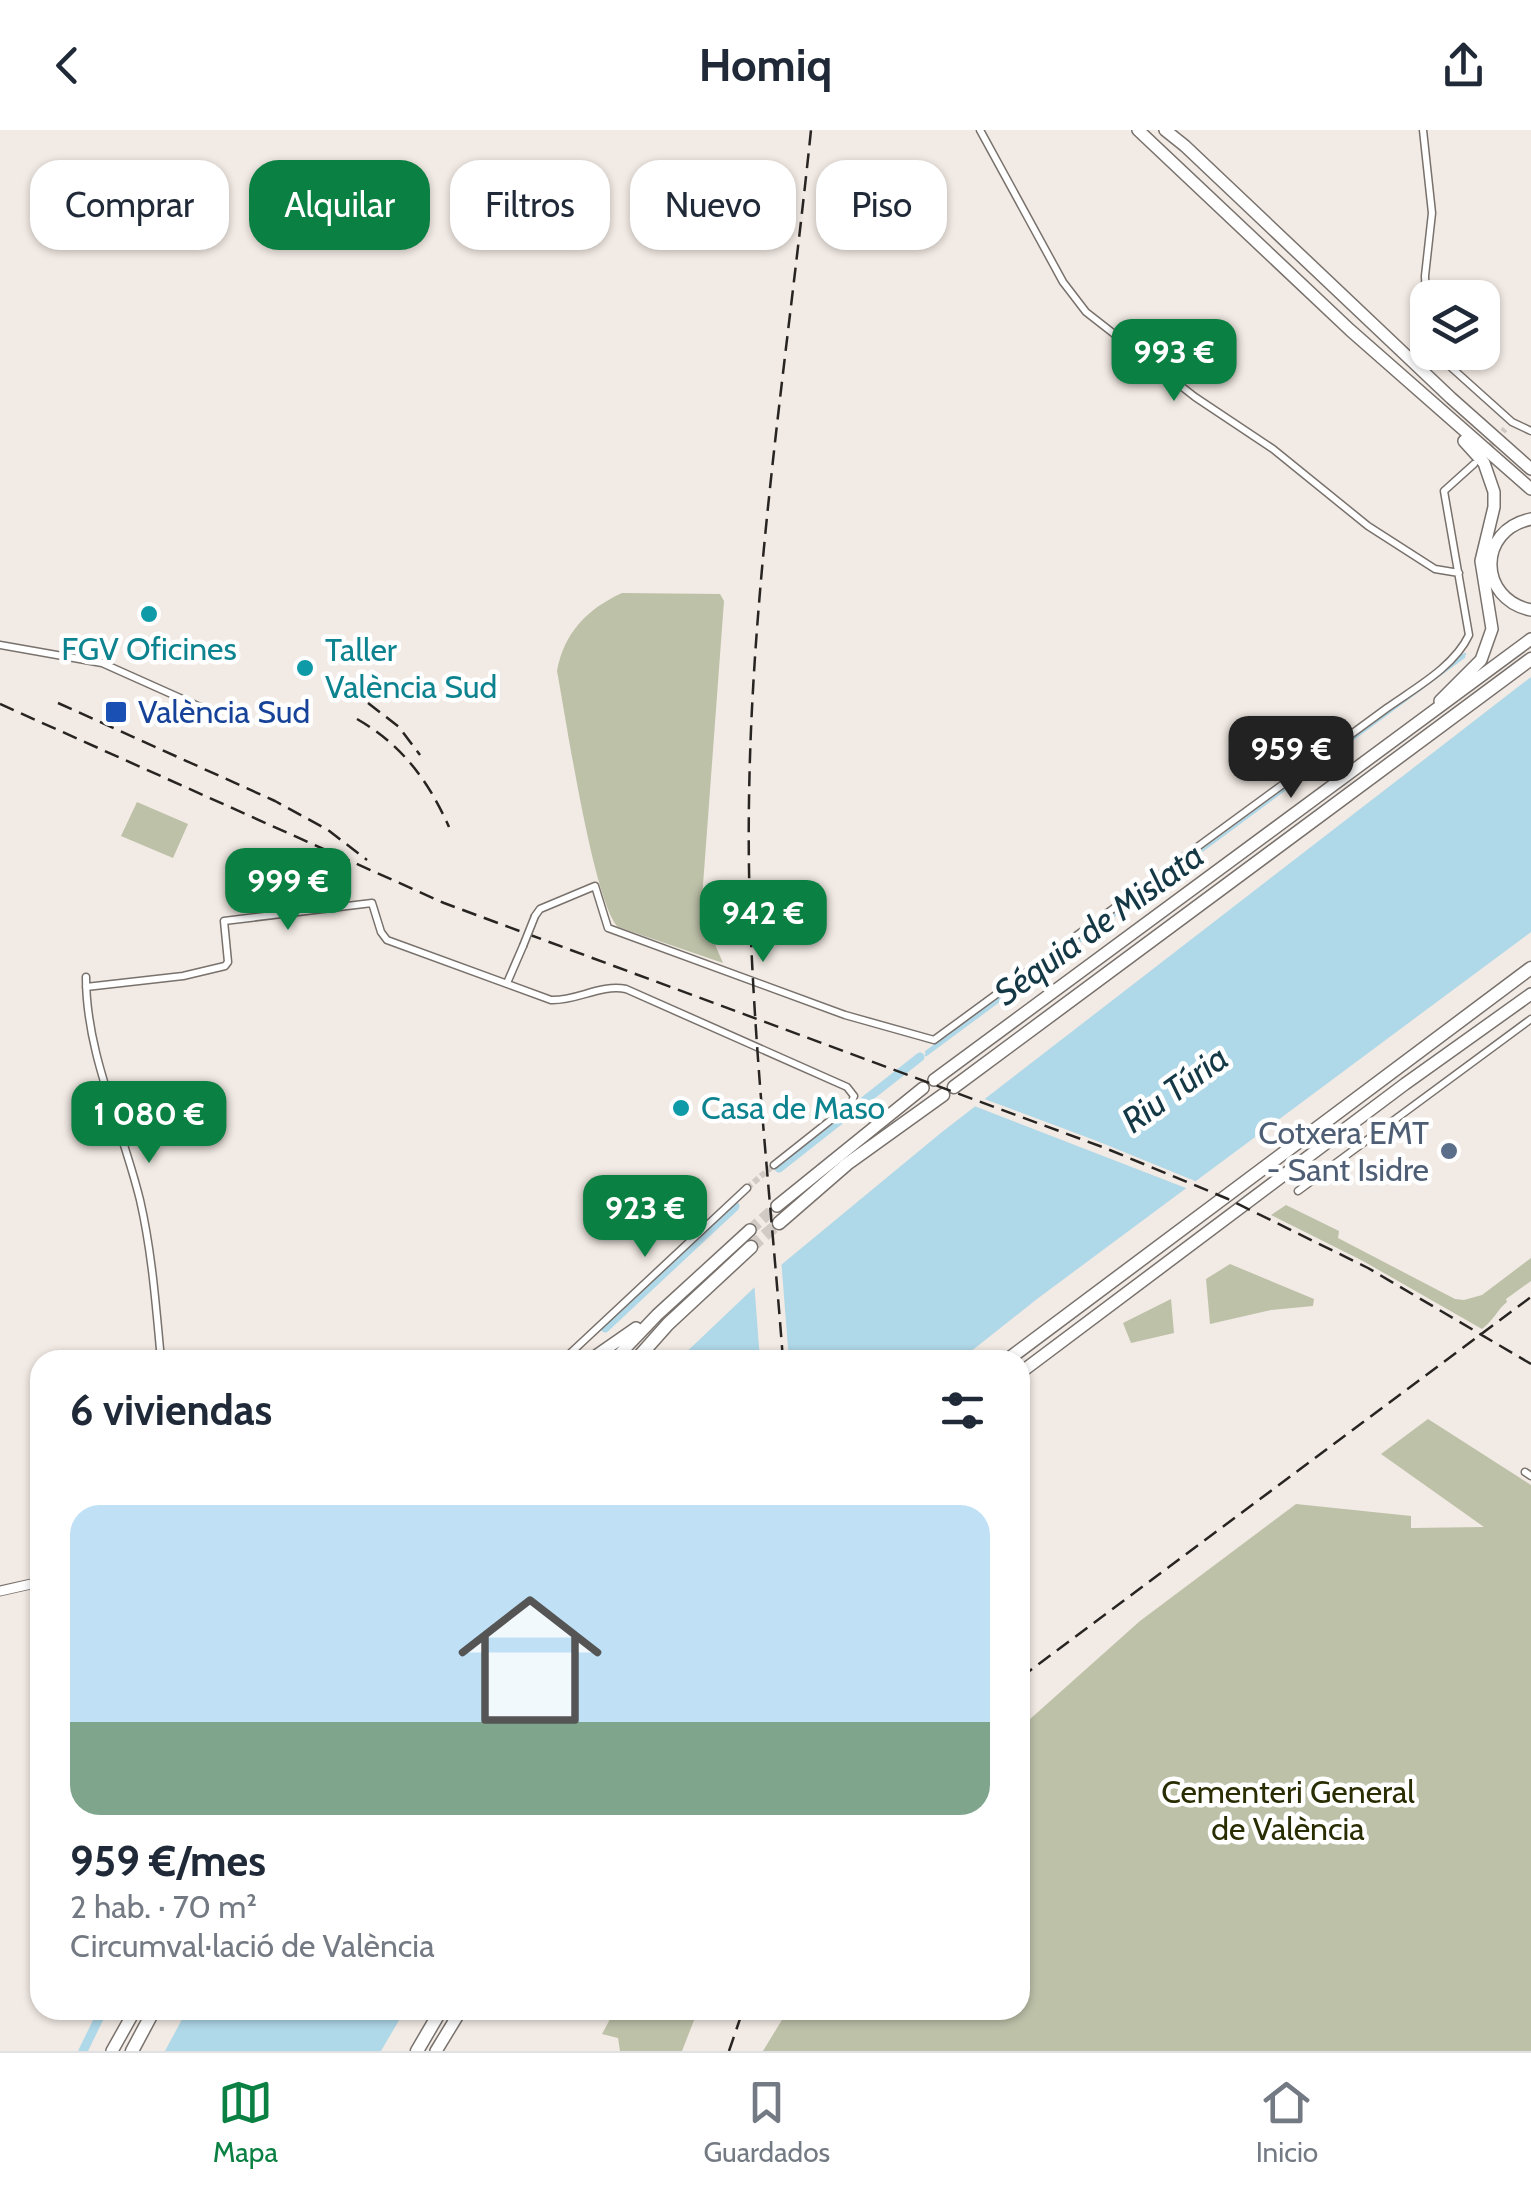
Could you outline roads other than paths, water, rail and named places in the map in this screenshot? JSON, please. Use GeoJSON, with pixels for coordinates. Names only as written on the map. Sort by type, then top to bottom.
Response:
{"type":"FeatureCollection","features":[{"type":"Feature","properties":{"kind":"highway"},"geometry":{"type":"LineString","coordinates":[[1138,130],[1350,330],[1531,489]]}},
{"type":"Feature","properties":{"kind":"highway"},"geometry":{"type":"LineString","coordinates":[[1165,130],[1531,468]]}},
{"type":"Feature","properties":{"kind":"highway"},"geometry":{"type":"LineString","coordinates":[[1175,130],[1186,146]]}},
{"type":"Feature","properties":{"kind":"highway"},"geometry":{"type":"LineString","coordinates":[[1350,330],[1362,348],[1475,451],[1484,463],[1494,492],[1481,562],[1491,612],[1488,645],[1481,660],[1445,693],[1434,710]]}},
{"type":"Feature","properties":{"kind":"highway"},"geometry":{"type":"LineString","coordinates":[[1438,383],[1455,393],[1520,451],[1531,455]]}},
{"type":"Feature","properties":{"kind":"highway"},"geometry":{"type":"LineString","coordinates":[[1531,519],[1504,532],[1492,552],[1491,563],[1501,595],[1509,603],[1531,610]]}},
{"type":"Feature","properties":{"kind":"highway"},"geometry":{"type":"LineString","coordinates":[[777,1206],[929,1084],[1531,639]]}},
{"type":"Feature","properties":{"kind":"highway"},"geometry":{"type":"LineString","coordinates":[[778,1223],[848,1164],[1531,659]]}},
{"type":"Feature","properties":{"kind":"highway"},"geometry":{"type":"LineString","coordinates":[[1020,1350],[1531,968]]}},
{"type":"Feature","properties":{"kind":"highway"},"geometry":{"type":"LineString","coordinates":[[1030,1365],[1531,994]]}},
{"type":"Feature","properties":{"kind":"highway"},"geometry":{"type":"LineString","coordinates":[[623,1350],[750,1230]]}},
{"type":"Feature","properties":{"kind":"highway"},"geometry":{"type":"LineString","coordinates":[[645,1350],[751,1247]]}},
{"type":"Feature","properties":{"kind":"highway"},"geometry":{"type":"LineString","coordinates":[[605,1350],[656,1315]]}},
{"type":"Feature","properties":{"kind":"highway"},"geometry":{"type":"LineString","coordinates":[[636,1350],[668,1324]]}},
{"type":"Feature","properties":{"kind":"highway"},"geometry":{"type":"LineString","coordinates":[[112,2051],[129,2020]]}},
{"type":"Feature","properties":{"kind":"highway"},"geometry":{"type":"LineString","coordinates":[[132,2051],[149,2020]]}},
{"type":"Feature","properties":{"kind":"highway"},"geometry":{"type":"LineString","coordinates":[[417,2051],[436,2020]]}},
{"type":"Feature","properties":{"kind":"highway"},"geometry":{"type":"LineString","coordinates":[[436,2051],[455,2020]]}},
{"type":"Feature","properties":{"kind":"street"},"geometry":{"type":"LineString","coordinates":[[980,130],[1062,282],[1086,312],[1195,398],[1273,448],[1368,526],[1435,570],[1460,573]]}},
{"type":"Feature","properties":{"kind":"street"},"geometry":{"type":"LineString","coordinates":[[1423,130],[1432,214],[1426,280]]}},
{"type":"Feature","properties":{"kind":"street"},"geometry":{"type":"LineString","coordinates":[[1454,370],[1512,422],[1531,431]]}},
{"type":"Feature","properties":{"kind":"street"},"geometry":{"type":"LineString","coordinates":[[1505,429],[1512,422]]}},
{"type":"Feature","properties":{"kind":"street"},"geometry":{"type":"LineString","coordinates":[[507,984],[540,909],[595,886],[608,928],[845,1015],[934,1040],[1446,664],[1463,646],[1468,635],[1444,490],[1474,464]]}},
{"type":"Feature","properties":{"kind":"street"},"geometry":{"type":"LineString","coordinates":[[0,645],[102,663],[207,710]]}},
{"type":"Feature","properties":{"kind":"street"},"geometry":{"type":"LineString","coordinates":[[86,987],[183,976],[225,966],[228,962],[224,921],[372,904],[387,940],[551,1000],[568,1000],[615,987],[626,989],[847,1087],[854,1096],[851,1104],[774,1165]]}},
{"type":"Feature","properties":{"kind":"street"},"geometry":{"type":"LineString","coordinates":[[86,977],[104,1084],[140,1203],[160,1350]]}},
{"type":"Feature","properties":{"kind":"street"},"geometry":{"type":"LineString","coordinates":[[1298,1191],[1531,1019]]}},
{"type":"Feature","properties":{"kind":"street"},"geometry":{"type":"LineString","coordinates":[[574,1350],[747,1188]]}},
{"type":"Feature","properties":{"kind":"street"},"geometry":{"type":"LineString","coordinates":[[0,1591],[30,1584]]}},
{"type":"Feature","properties":{"kind":"water","name":"Riu Túria"},"geometry":{"type":"Polygon","coordinates":[[[1531,677],[1531,932],[973,1350],[689,1350],[758,1284],[942,1132],[1531,677]]]}},
{"type":"Feature","properties":{"kind":"water"},"geometry":{"type":"Polygon","coordinates":[[[182,2020],[399,2020],[381,2051],[165,2051],[182,2020]]]}},
{"type":"Feature","properties":{"kind":"waterway","name":"Séquia de Mislata"},"geometry":{"type":"LineString","coordinates":[[1454,662],[1465,654]]}},
{"type":"Feature","properties":{"kind":"waterway","name":"Séquia de Mislata"},"geometry":{"type":"LineString","coordinates":[[926,1055],[1464,657]]}},
{"type":"Feature","properties":{"kind":"waterway","name":"Séquia de Mislata"},"geometry":{"type":"LineString","coordinates":[[926,1052],[1278,791]]}},
{"type":"Feature","properties":{"kind":"waterway","name":"Séquia de Mislata"},"geometry":{"type":"LineString","coordinates":[[779,1168],[920,1057]]}},
{"type":"Feature","properties":{"kind":"waterway","name":"Séquia de Mislata"},"geometry":{"type":"LineString","coordinates":[[781,1170],[921,1059]]}},
{"type":"Feature","properties":{"kind":"waterway","name":"Séquia de Mislata"},"geometry":{"type":"LineString","coordinates":[[605,1328],[735,1206]]}},
{"type":"Feature","properties":{"kind":"waterway","name":"Séquia de Mislata"},"geometry":{"type":"LineString","coordinates":[[607,1330],[737,1209]]}},
{"type":"Feature","properties":{"kind":"waterway","name":"Séquia de Mislata"},"geometry":{"type":"LineString","coordinates":[[83,2051],[98,2020]]}},
{"type":"Feature","properties":{"kind":"waterway","name":"Séquia de Mislata"},"geometry":{"type":"LineString","coordinates":[[86,2051],[101,2020]]}},
{"type":"Feature","properties":{"kind":"tunnel"},"geometry":{"type":"LineString","coordinates":[[1485,452],[1505,429]]}},
{"type":"Feature","properties":{"kind":"tunnel"},"geometry":{"type":"LineString","coordinates":[[747,1188],[774,1165]]}},
{"type":"Feature","properties":{"kind":"tunnel"},"geometry":{"type":"LineString","coordinates":[[750,1230],[777,1206]]}},
{"type":"Feature","properties":{"kind":"tunnel"},"geometry":{"type":"LineString","coordinates":[[751,1247],[779,1223]]}},
{"type":"Feature","properties":{"kind":"railway"},"geometry":{"type":"LineString","coordinates":[[782,1350],[755,1011],[749,801],[764,549],[811,130]]}},
{"type":"Feature","properties":{"kind":"railway"},"geometry":{"type":"LineString","coordinates":[[58,703],[275,801],[328,830],[367,860]]}},
{"type":"Feature","properties":{"kind":"railway"},"geometry":{"type":"LineString","coordinates":[[368,703],[399,727],[420,755]]}},
{"type":"Feature","properties":{"kind":"railway"},"geometry":{"type":"LineString","coordinates":[[0,704],[444,903],[1105,1148],[1228,1199],[1368,1268],[1531,1364]]}},
{"type":"Feature","properties":{"kind":"railway"},"geometry":{"type":"LineString","coordinates":[[357,719],[387,740],[412,765],[449,827]]}},
{"type":"Feature","properties":{"kind":"railway"},"geometry":{"type":"LineString","coordinates":[[1030,1671],[1531,1297]]}},
{"type":"Feature","properties":{"kind":"railway"},"geometry":{"type":"LineString","coordinates":[[729,2051],[740,2020]]}},
{"type":"Feature","properties":{"kind":"place","name":"FGV Oficines"},"geometry":{"type":"Point","coordinates":[149,614]}},
{"type":"Feature","properties":{"kind":"place","name":"Taller València Sud"},"geometry":{"type":"Point","coordinates":[305,668]}},
{"type":"Feature","properties":{"kind":"place","name":"València Sud"},"geometry":{"type":"Point","coordinates":[116,712]}},
{"type":"Feature","properties":{"kind":"place","name":"Casa de Maso"},"geometry":{"type":"Point","coordinates":[681,1108]}},
{"type":"Feature","properties":{"kind":"place","name":"Cotxera EMT - Sant Isidre"},"geometry":{"type":"Point","coordinates":[1449,1151]}},
{"type":"Feature","properties":{"kind":"park label","name":"Cementeri General de València"},"geometry":{"type":"Point","coordinates":[1288,1810]}}]}
